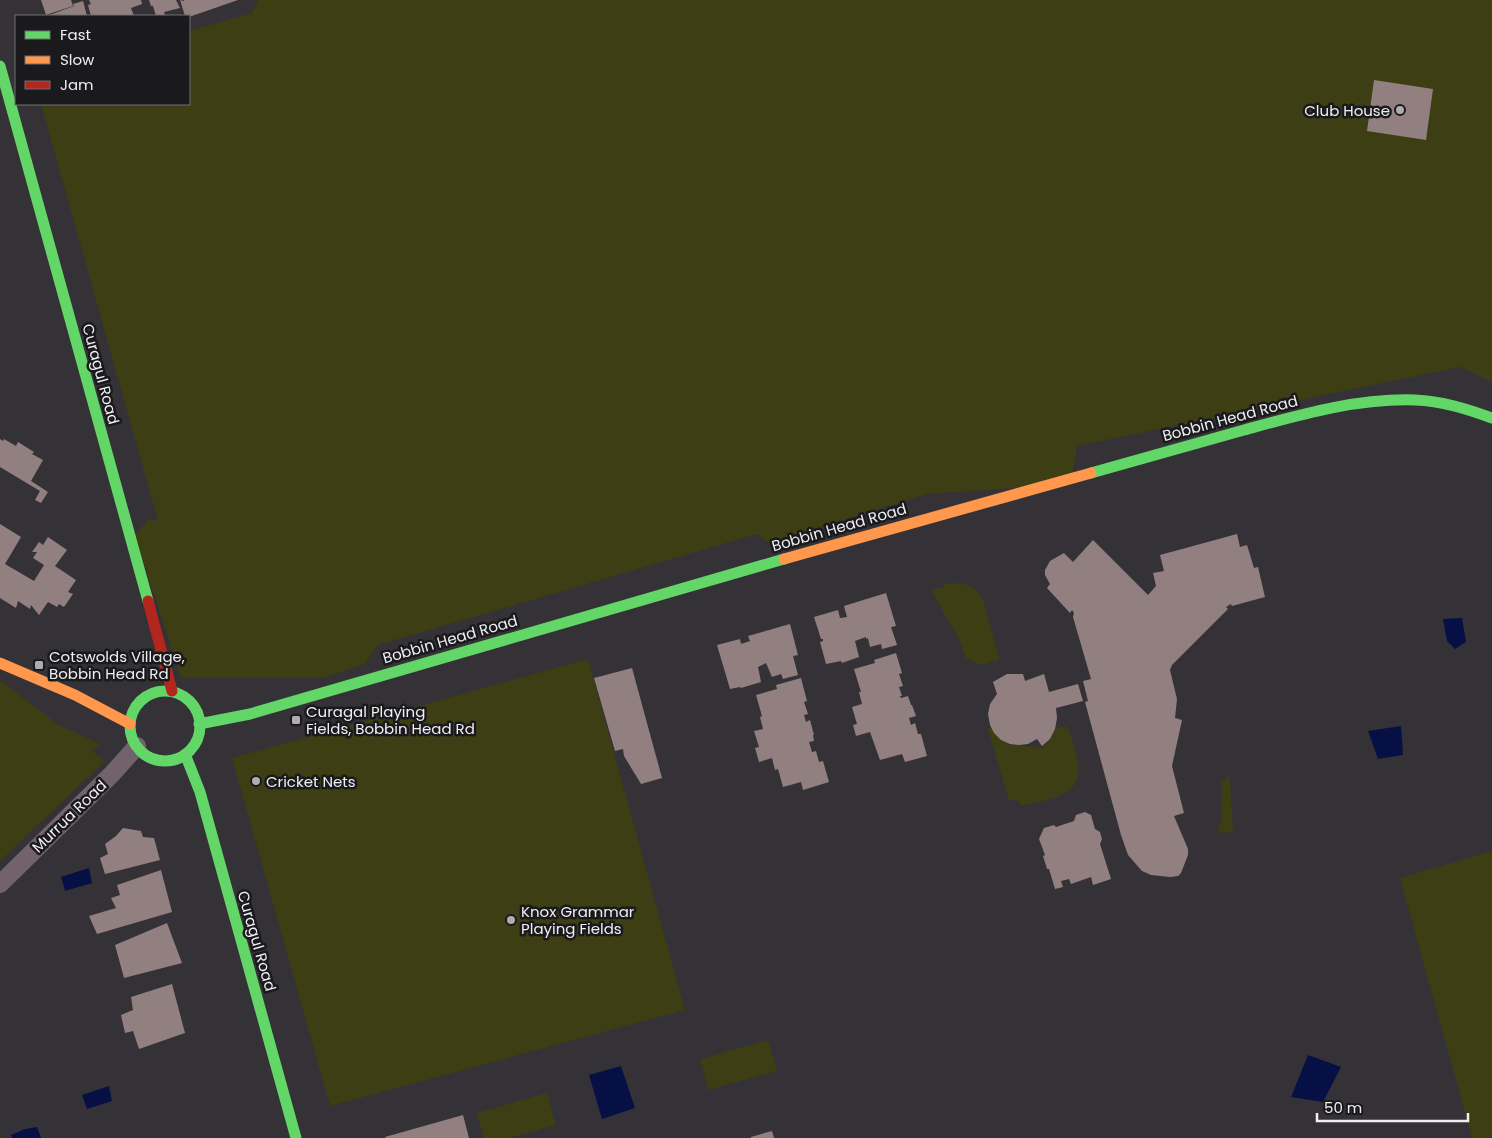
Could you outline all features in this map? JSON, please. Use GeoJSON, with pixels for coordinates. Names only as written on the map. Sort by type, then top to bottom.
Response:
{"type":"FeatureCollection","features":[{"type":"Feature","properties":{"kind":"main road","name":"Curagul Road"},"geometry":{"type":"LineString","coordinates":[[0,66],[172,692]]}},
{"type":"Feature","properties":{"kind":"main road","name":"Bobbin Head Road"},"geometry":{"type":"LineString","coordinates":[[199,724],[250,714],[858,537],[1314,410],[1414,400],[1444,404],[1492,418]]}},
{"type":"Feature","properties":{"kind":"main road"},"geometry":{"type":"LineString","coordinates":[[0,663],[75,695],[130,724]]}},
{"type":"Feature","properties":{"kind":"main road"},"geometry":{"type":"LineString","coordinates":[[160,691],[172,692],[182,696],[191,703],[197,713],[198,735],[193,746],[185,754],[177,758],[160,760],[144,754],[137,746],[132,736],[130,724],[135,708],[148,695],[160,691]]}},
{"type":"Feature","properties":{"kind":"main road","name":"Curagul Road"},"geometry":{"type":"LineString","coordinates":[[185,754],[200,792],[296,1138]]}},
{"type":"Feature","properties":{"kind":"street","name":"Murrua Road"},"geometry":{"type":"LineString","coordinates":[[0,884],[112,774],[137,746]]}},
{"type":"Feature","properties":{"kind":"shaded area"},"geometry":{"type":"Polygon","coordinates":[[[258,0],[1492,0],[1492,382],[1460,367],[1077,446],[1071,484],[927,494],[769,543],[757,534],[378,645],[365,664],[323,678],[181,678],[135,536],[148,519],[158,521],[41,105],[190,105],[190,31],[252,13],[258,0]]]}},
{"type":"Feature","properties":{"kind":"shaded area"},"geometry":{"type":"Polygon","coordinates":[[[961,583],[975,588],[983,600],[998,660],[981,665],[966,658],[960,641],[931,590],[945,587],[944,584],[961,583]]]}},
{"type":"Feature","properties":{"kind":"shaded area"},"geometry":{"type":"Polygon","coordinates":[[[1462,618],[1466,642],[1455,649],[1447,641],[1443,619],[1462,618]]]}},
{"type":"Feature","properties":{"kind":"shaded area","name":"Knox Grammar Playing Fields"},"geometry":{"type":"Polygon","coordinates":[[[588,659],[685,1010],[330,1106],[232,758],[588,659]]]}},
{"type":"Feature","properties":{"kind":"shaded area"},"geometry":{"type":"Polygon","coordinates":[[[0,680],[57,724],[100,744],[92,751],[105,761],[0,861],[0,680]]]}},
{"type":"Feature","properties":{"kind":"shaded area"},"geometry":{"type":"Polygon","coordinates":[[[1066,726],[1073,740],[1078,769],[1077,780],[1072,787],[1055,797],[1021,806],[1017,800],[1009,800],[988,729],[991,727],[1010,744],[1042,748],[1050,739],[1055,729],[1066,726]]]}},
{"type":"Feature","properties":{"kind":"shaded area"},"geometry":{"type":"Polygon","coordinates":[[[1401,726],[1403,755],[1378,759],[1368,731],[1401,726]]]}},
{"type":"Feature","properties":{"kind":"shaded area"},"geometry":{"type":"Polygon","coordinates":[[[1228,776],[1230,779],[1233,832],[1220,833],[1217,831],[1222,819],[1221,783],[1228,776]]]}},
{"type":"Feature","properties":{"kind":"shaded area"},"geometry":{"type":"Polygon","coordinates":[[[1492,851],[1492,1138],[1472,1138],[1400,878],[1492,851]]]}},
{"type":"Feature","properties":{"kind":"shaded area"},"geometry":{"type":"Polygon","coordinates":[[[89,868],[92,883],[65,891],[61,877],[89,868]]]}},
{"type":"Feature","properties":{"kind":"shaded area"},"geometry":{"type":"Polygon","coordinates":[[[768,1040],[777,1071],[708,1090],[700,1059],[768,1040]]]}},
{"type":"Feature","properties":{"kind":"shaded area"},"geometry":{"type":"Polygon","coordinates":[[[1308,1055],[1341,1067],[1323,1102],[1291,1097],[1308,1055]]]}},
{"type":"Feature","properties":{"kind":"shaded area"},"geometry":{"type":"Polygon","coordinates":[[[621,1066],[635,1108],[602,1119],[589,1075],[621,1066]]]}},
{"type":"Feature","properties":{"kind":"shaded area"},"geometry":{"type":"Polygon","coordinates":[[[109,1086],[112,1101],[87,1109],[82,1095],[109,1086]]]}},
{"type":"Feature","properties":{"kind":"shaded area"},"geometry":{"type":"Polygon","coordinates":[[[547,1093],[556,1125],[509,1138],[484,1138],[477,1113],[547,1093]]]}},
{"type":"Feature","properties":{"kind":"shaded area"},"geometry":{"type":"Polygon","coordinates":[[[37,1127],[41,1138],[12,1138],[11,1135],[25,1129],[37,1127]]]}},
{"type":"Feature","properties":{"kind":"building"},"geometry":{"type":"Polygon","coordinates":[[[41,0],[71,0],[73,6],[46,15],[41,0]]]}},
{"type":"Feature","properties":{"kind":"building"},"geometry":{"type":"Polygon","coordinates":[[[89,0],[141,0],[142,4],[131,8],[134,15],[91,15],[88,5],[91,4],[89,0]]]}},
{"type":"Feature","properties":{"kind":"building"},"geometry":{"type":"Polygon","coordinates":[[[149,0],[176,0],[180,8],[164,12],[165,15],[156,15],[153,6],[151,6],[149,0]]]}},
{"type":"Feature","properties":{"kind":"building"},"geometry":{"type":"Polygon","coordinates":[[[180,0],[238,0],[190,17],[190,15],[185,15],[180,0]]]}},
{"type":"Feature","properties":{"kind":"building"},"geometry":{"type":"Polygon","coordinates":[[[83,1],[87,15],[50,15],[74,6],[73,4],[83,1]]]}},
{"type":"Feature","properties":{"kind":"building","name":"Club House"},"geometry":{"type":"Polygon","coordinates":[[[1374,80],[1433,89],[1426,140],[1367,131],[1374,80]]]}},
{"type":"Feature","properties":{"kind":"building"},"geometry":{"type":"Polygon","coordinates":[[[0,439],[3,441],[4,439],[16,446],[18,442],[34,452],[32,454],[43,460],[31,481],[48,492],[41,503],[35,500],[40,491],[0,467],[0,439]]]}},
{"type":"Feature","properties":{"kind":"building"},"geometry":{"type":"Polygon","coordinates":[[[0,524],[21,537],[5,564],[34,581],[44,565],[33,558],[37,552],[32,552],[39,542],[43,545],[48,537],[67,550],[55,566],[76,580],[68,592],[73,594],[64,607],[59,604],[57,607],[48,602],[39,615],[31,605],[30,609],[18,601],[16,608],[0,598],[0,524]]]}},
{"type":"Feature","properties":{"kind":"building"},"geometry":{"type":"Polygon","coordinates":[[[1237,534],[1240,547],[1247,545],[1254,568],[1258,567],[1265,597],[1232,606],[1231,604],[1226,607],[1228,609],[1172,665],[1170,670],[1177,699],[1175,718],[1182,720],[1172,766],[1184,813],[1174,816],[1188,849],[1188,855],[1178,876],[1151,875],[1142,871],[1128,855],[1121,835],[1085,702],[1088,701],[1083,681],[1091,679],[1073,617],[1074,613],[1072,610],[1070,613],[1047,588],[1050,584],[1045,575],[1045,570],[1050,561],[1064,553],[1073,562],[1093,540],[1148,595],[1156,586],[1153,573],[1164,571],[1160,555],[1237,534]]]}},
{"type":"Feature","properties":{"kind":"building"},"geometry":{"type":"Polygon","coordinates":[[[886,593],[896,626],[891,627],[897,645],[882,649],[881,644],[870,647],[866,637],[855,641],[859,657],[842,663],[841,661],[826,664],[820,642],[823,639],[821,639],[814,617],[838,610],[840,618],[847,617],[844,606],[886,593]]]}},
{"type":"Feature","properties":{"kind":"building"},"geometry":{"type":"Polygon","coordinates":[[[790,624],[798,655],[793,656],[798,675],[783,679],[781,674],[772,677],[766,663],[758,667],[761,682],[730,689],[717,645],[740,639],[741,644],[750,641],[748,636],[790,624]]]}},
{"type":"Feature","properties":{"kind":"building"},"geometry":{"type":"Polygon","coordinates":[[[896,653],[902,673],[899,674],[903,686],[899,687],[902,696],[900,696],[901,698],[908,696],[916,716],[909,718],[911,725],[915,723],[918,734],[921,734],[927,756],[905,762],[902,754],[880,760],[870,732],[856,736],[853,725],[857,724],[852,707],[862,704],[859,692],[861,692],[854,669],[875,663],[874,660],[896,653]]]}},
{"type":"Feature","properties":{"kind":"building"},"geometry":{"type":"Polygon","coordinates":[[[632,668],[662,778],[641,784],[624,756],[623,749],[615,751],[594,678],[632,668]]]}},
{"type":"Feature","properties":{"kind":"building"},"geometry":{"type":"Polygon","coordinates":[[[1007,674],[1023,674],[1025,681],[1044,674],[1049,692],[1078,684],[1083,701],[1056,708],[1055,729],[1050,739],[1042,746],[1037,739],[1028,744],[1010,744],[1001,740],[994,733],[988,714],[990,704],[997,694],[993,682],[1007,674]]]}},
{"type":"Feature","properties":{"kind":"building"},"geometry":{"type":"Polygon","coordinates":[[[801,678],[807,701],[804,702],[808,714],[804,715],[806,722],[810,720],[814,735],[814,741],[809,742],[812,752],[816,751],[819,762],[823,761],[829,782],[803,790],[801,782],[783,787],[778,769],[775,770],[772,758],[759,762],[755,748],[759,747],[754,731],[763,729],[760,717],[762,716],[756,695],[777,689],[776,685],[801,678]]]}},
{"type":"Feature","properties":{"kind":"building"},"geometry":{"type":"Polygon","coordinates":[[[1085,812],[1091,815],[1095,829],[1100,832],[1102,839],[1100,844],[1111,879],[1093,885],[1091,877],[1071,884],[1069,879],[1061,881],[1063,887],[1055,889],[1049,869],[1047,869],[1043,856],[1045,855],[1039,839],[1044,828],[1054,825],[1056,827],[1074,821],[1076,815],[1085,812]]]}},
{"type":"Feature","properties":{"kind":"building"},"geometry":{"type":"Polygon","coordinates":[[[123,828],[141,831],[143,837],[154,838],[160,860],[105,874],[100,858],[108,854],[105,844],[123,828]]]}},
{"type":"Feature","properties":{"kind":"building"},"geometry":{"type":"Polygon","coordinates":[[[161,870],[172,912],[97,934],[89,916],[116,908],[111,898],[120,895],[117,885],[161,870]]]}},
{"type":"Feature","properties":{"kind":"building"},"geometry":{"type":"Polygon","coordinates":[[[167,923],[182,963],[124,978],[115,945],[167,923]]]}},
{"type":"Feature","properties":{"kind":"building"},"geometry":{"type":"Polygon","coordinates":[[[172,984],[185,1033],[139,1049],[133,1031],[125,1033],[121,1015],[133,1010],[131,997],[172,984]]]}},
{"type":"Feature","properties":{"kind":"building"},"geometry":{"type":"Polygon","coordinates":[[[463,1115],[469,1138],[385,1137],[463,1115]]]}},
{"type":"Feature","properties":{"kind":"building"},"geometry":{"type":"Polygon","coordinates":[[[772,1131],[774,1138],[751,1138],[751,1137],[772,1131]]]}},
{"type":"Feature","properties":{"kind":"traffic: fast"},"geometry":{"type":"LineString","coordinates":[[0,66],[148,601]]}},
{"type":"Feature","properties":{"kind":"traffic: fast"},"geometry":{"type":"LineString","coordinates":[[1091,473],[1286,419],[1350,405],[1393,400],[1415,400],[1454,406],[1492,418]]}},
{"type":"Feature","properties":{"kind":"traffic: fast"},"geometry":{"type":"LineString","coordinates":[[199,724],[250,714],[784,559]]}},
{"type":"Feature","properties":{"kind":"traffic: fast"},"geometry":{"type":"LineString","coordinates":[[165,691],[184,697],[194,707],[200,726],[194,745],[184,755],[165,761],[146,755],[136,745],[130,726],[136,707],[146,697],[165,691]]}},
{"type":"Feature","properties":{"kind":"traffic: fast"},"geometry":{"type":"LineString","coordinates":[[185,754],[200,792],[296,1138]]}},
{"type":"Feature","properties":{"kind":"traffic: slow"},"geometry":{"type":"LineString","coordinates":[[784,559],[1091,473]]}},
{"type":"Feature","properties":{"kind":"traffic: slow"},"geometry":{"type":"LineString","coordinates":[[0,663],[75,695],[130,724]]}},
{"type":"Feature","properties":{"kind":"traffic: jam"},"geometry":{"type":"LineString","coordinates":[[148,601],[172,691]]}},
{"type":"Feature","properties":{"kind":"place","name":"Club House"},"geometry":{"type":"Point","coordinates":[1400,110]}},
{"type":"Feature","properties":{"kind":"place","name":"Cotswolds Village, Bobbin Head Rd"},"geometry":{"type":"Point","coordinates":[39,665]}},
{"type":"Feature","properties":{"kind":"place","name":"Curagal Playing Fields, Bobbin Head Rd"},"geometry":{"type":"Point","coordinates":[296,720]}},
{"type":"Feature","properties":{"kind":"place","name":"Cricket Nets"},"geometry":{"type":"Point","coordinates":[256,781]}},
{"type":"Feature","properties":{"kind":"place","name":"Knox Grammar Playing Fields"},"geometry":{"type":"Point","coordinates":[511,920]}}]}
